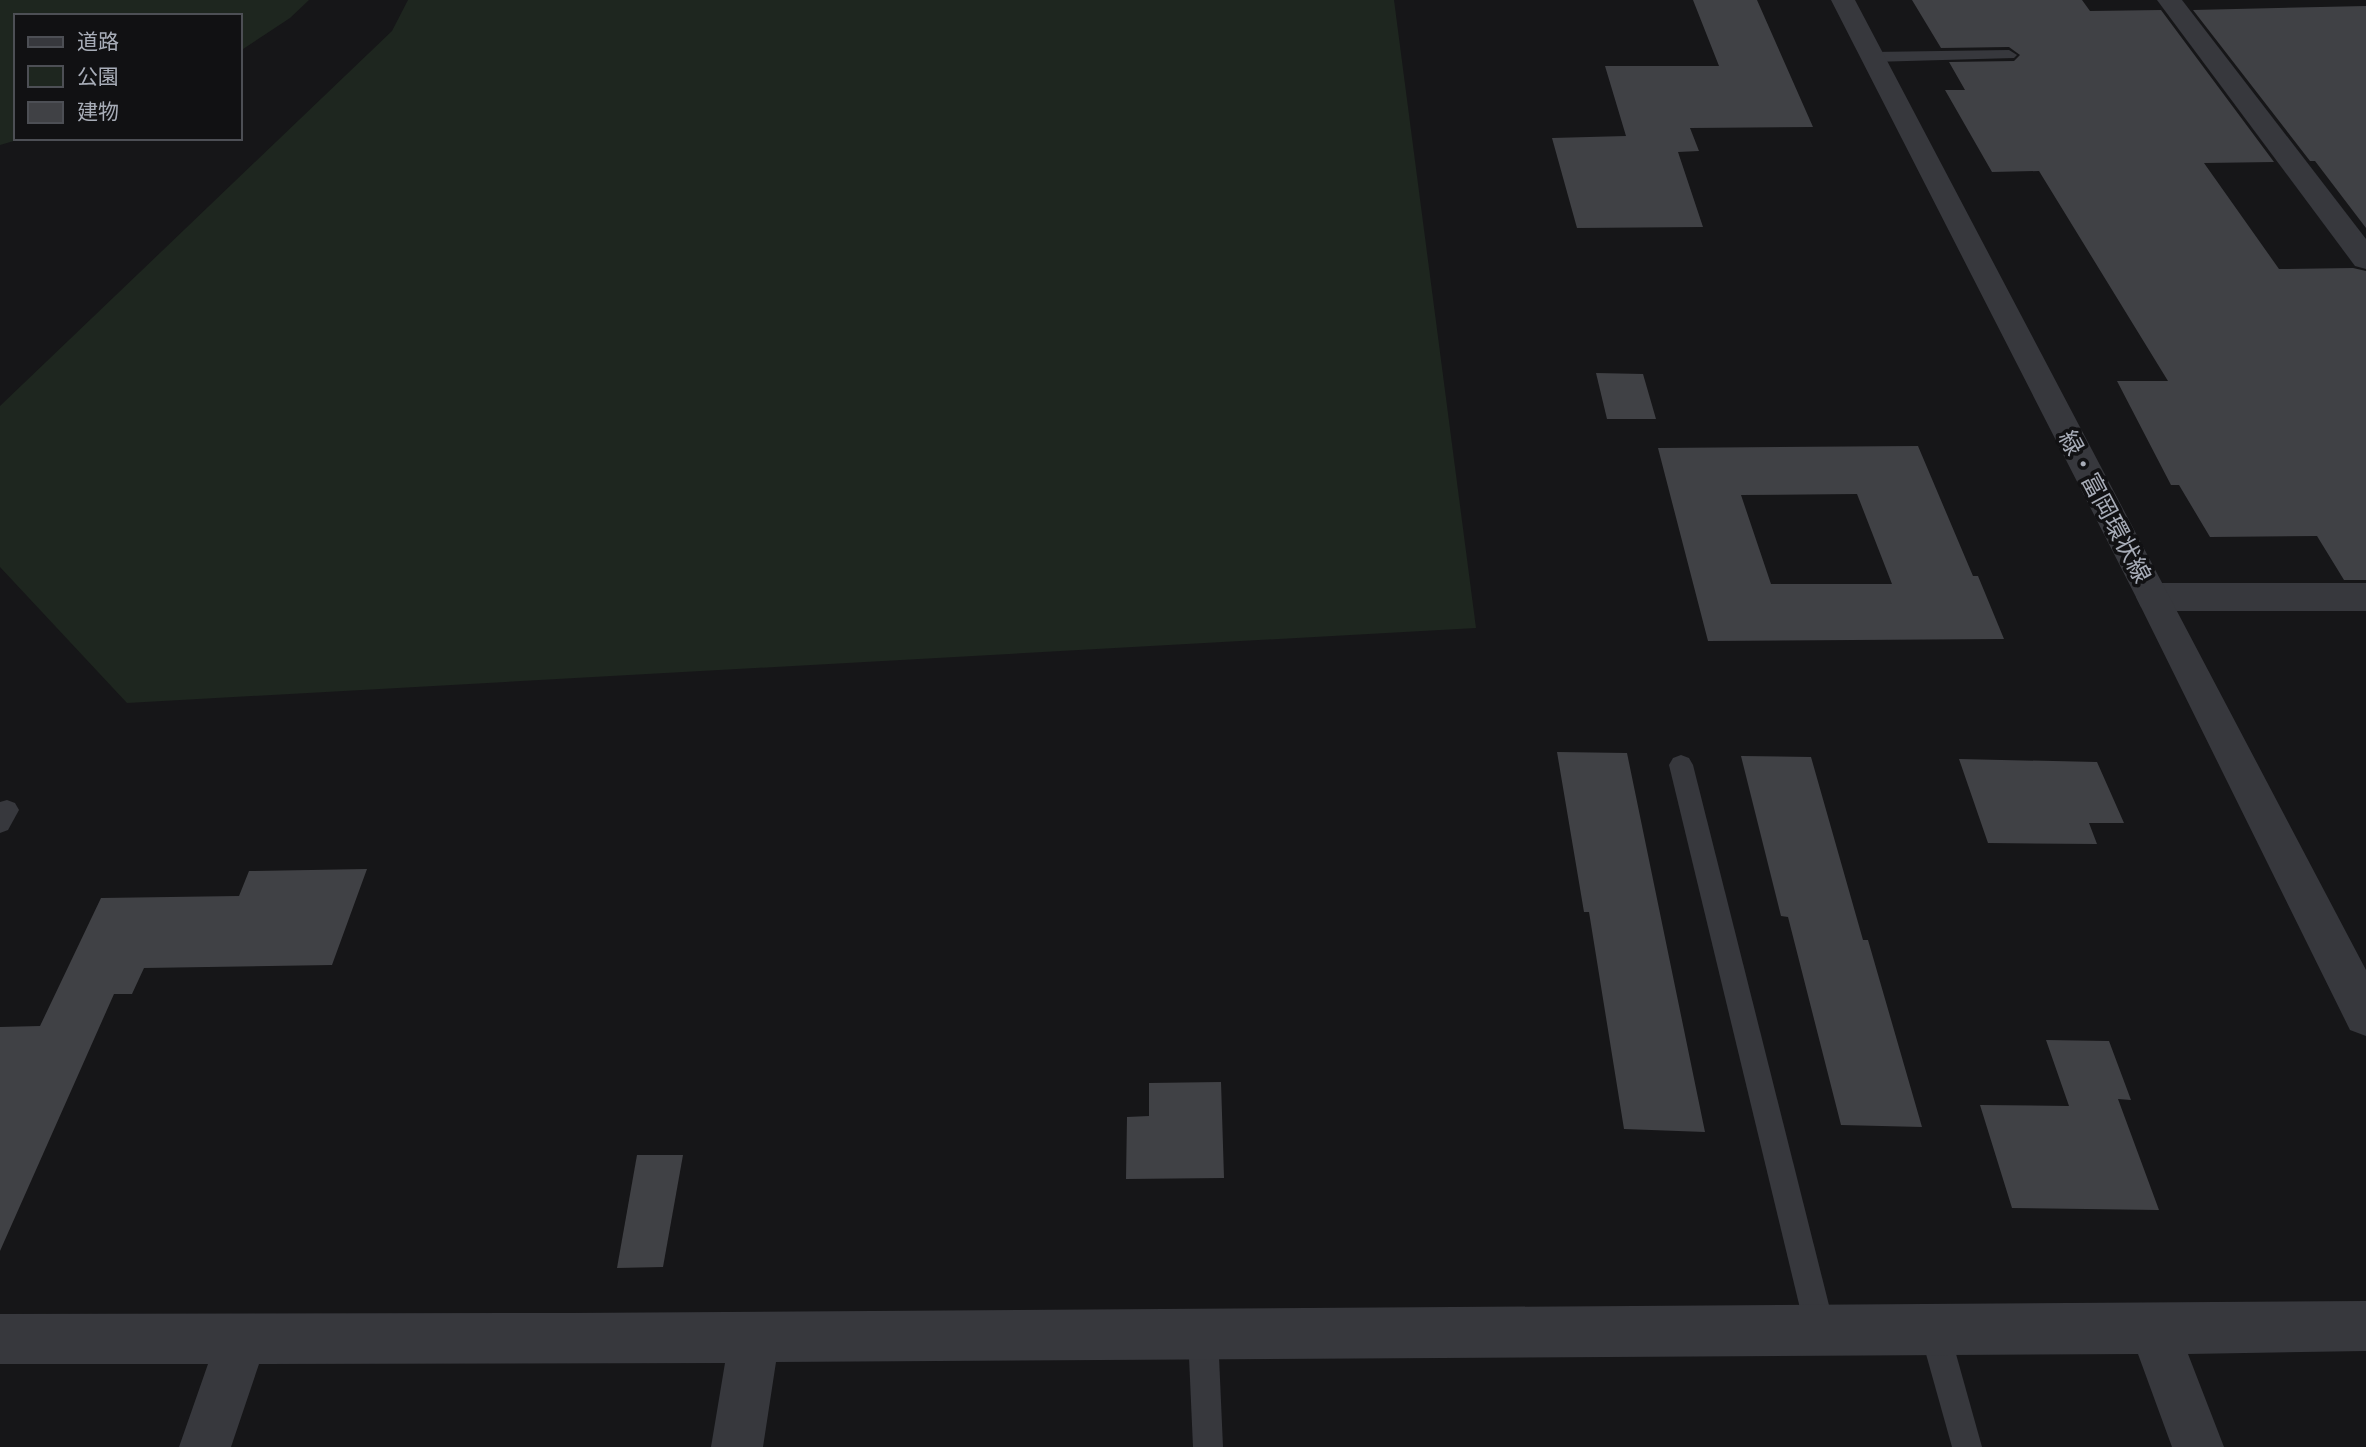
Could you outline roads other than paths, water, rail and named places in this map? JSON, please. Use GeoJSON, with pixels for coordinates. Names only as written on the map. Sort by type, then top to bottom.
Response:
{"type":"FeatureCollection","features":[{"type":"Feature","properties":{"kind":"street","name":"緑・富岡環状線"},"geometry":{"type":"LineString","coordinates":[[1843,0],[2154,597],[2366,1014]]}},
{"type":"Feature","properties":{"kind":"street"},"geometry":{"type":"LineString","coordinates":[[2169,0],[2366,259]]}},
{"type":"Feature","properties":{"kind":"street"},"geometry":{"type":"LineString","coordinates":[[2154,597],[2366,597]]}},
{"type":"Feature","properties":{"kind":"street"},"geometry":{"type":"LineString","coordinates":[[0,1339],[754,1339],[1820,1329],[2154,1331],[2366,1326]]}},
{"type":"Feature","properties":{"kind":"street"},"geometry":{"type":"LineString","coordinates":[[2154,1331],[2198,1447]]}},
{"type":"Feature","properties":{"kind":"street"},"geometry":{"type":"LineString","coordinates":[[737,1447],[754,1339]]}},
{"type":"Feature","properties":{"kind":"street"},"geometry":{"type":"LineString","coordinates":[[205,1447],[242,1340]]}},
{"type":"Feature","properties":{"kind":"lane"},"geometry":{"type":"LineString","coordinates":[[1872,57],[2009,55]]}},
{"type":"Feature","properties":{"kind":"lane"},"geometry":{"type":"LineString","coordinates":[[1681,765],[1820,1329]]}},
{"type":"Feature","properties":{"kind":"lane"},"geometry":{"type":"LineString","coordinates":[[1934,1329],[1967,1447]]}},
{"type":"Feature","properties":{"kind":"lane"},"geometry":{"type":"LineString","coordinates":[[1203,1334],[1208,1447]]}}]}
